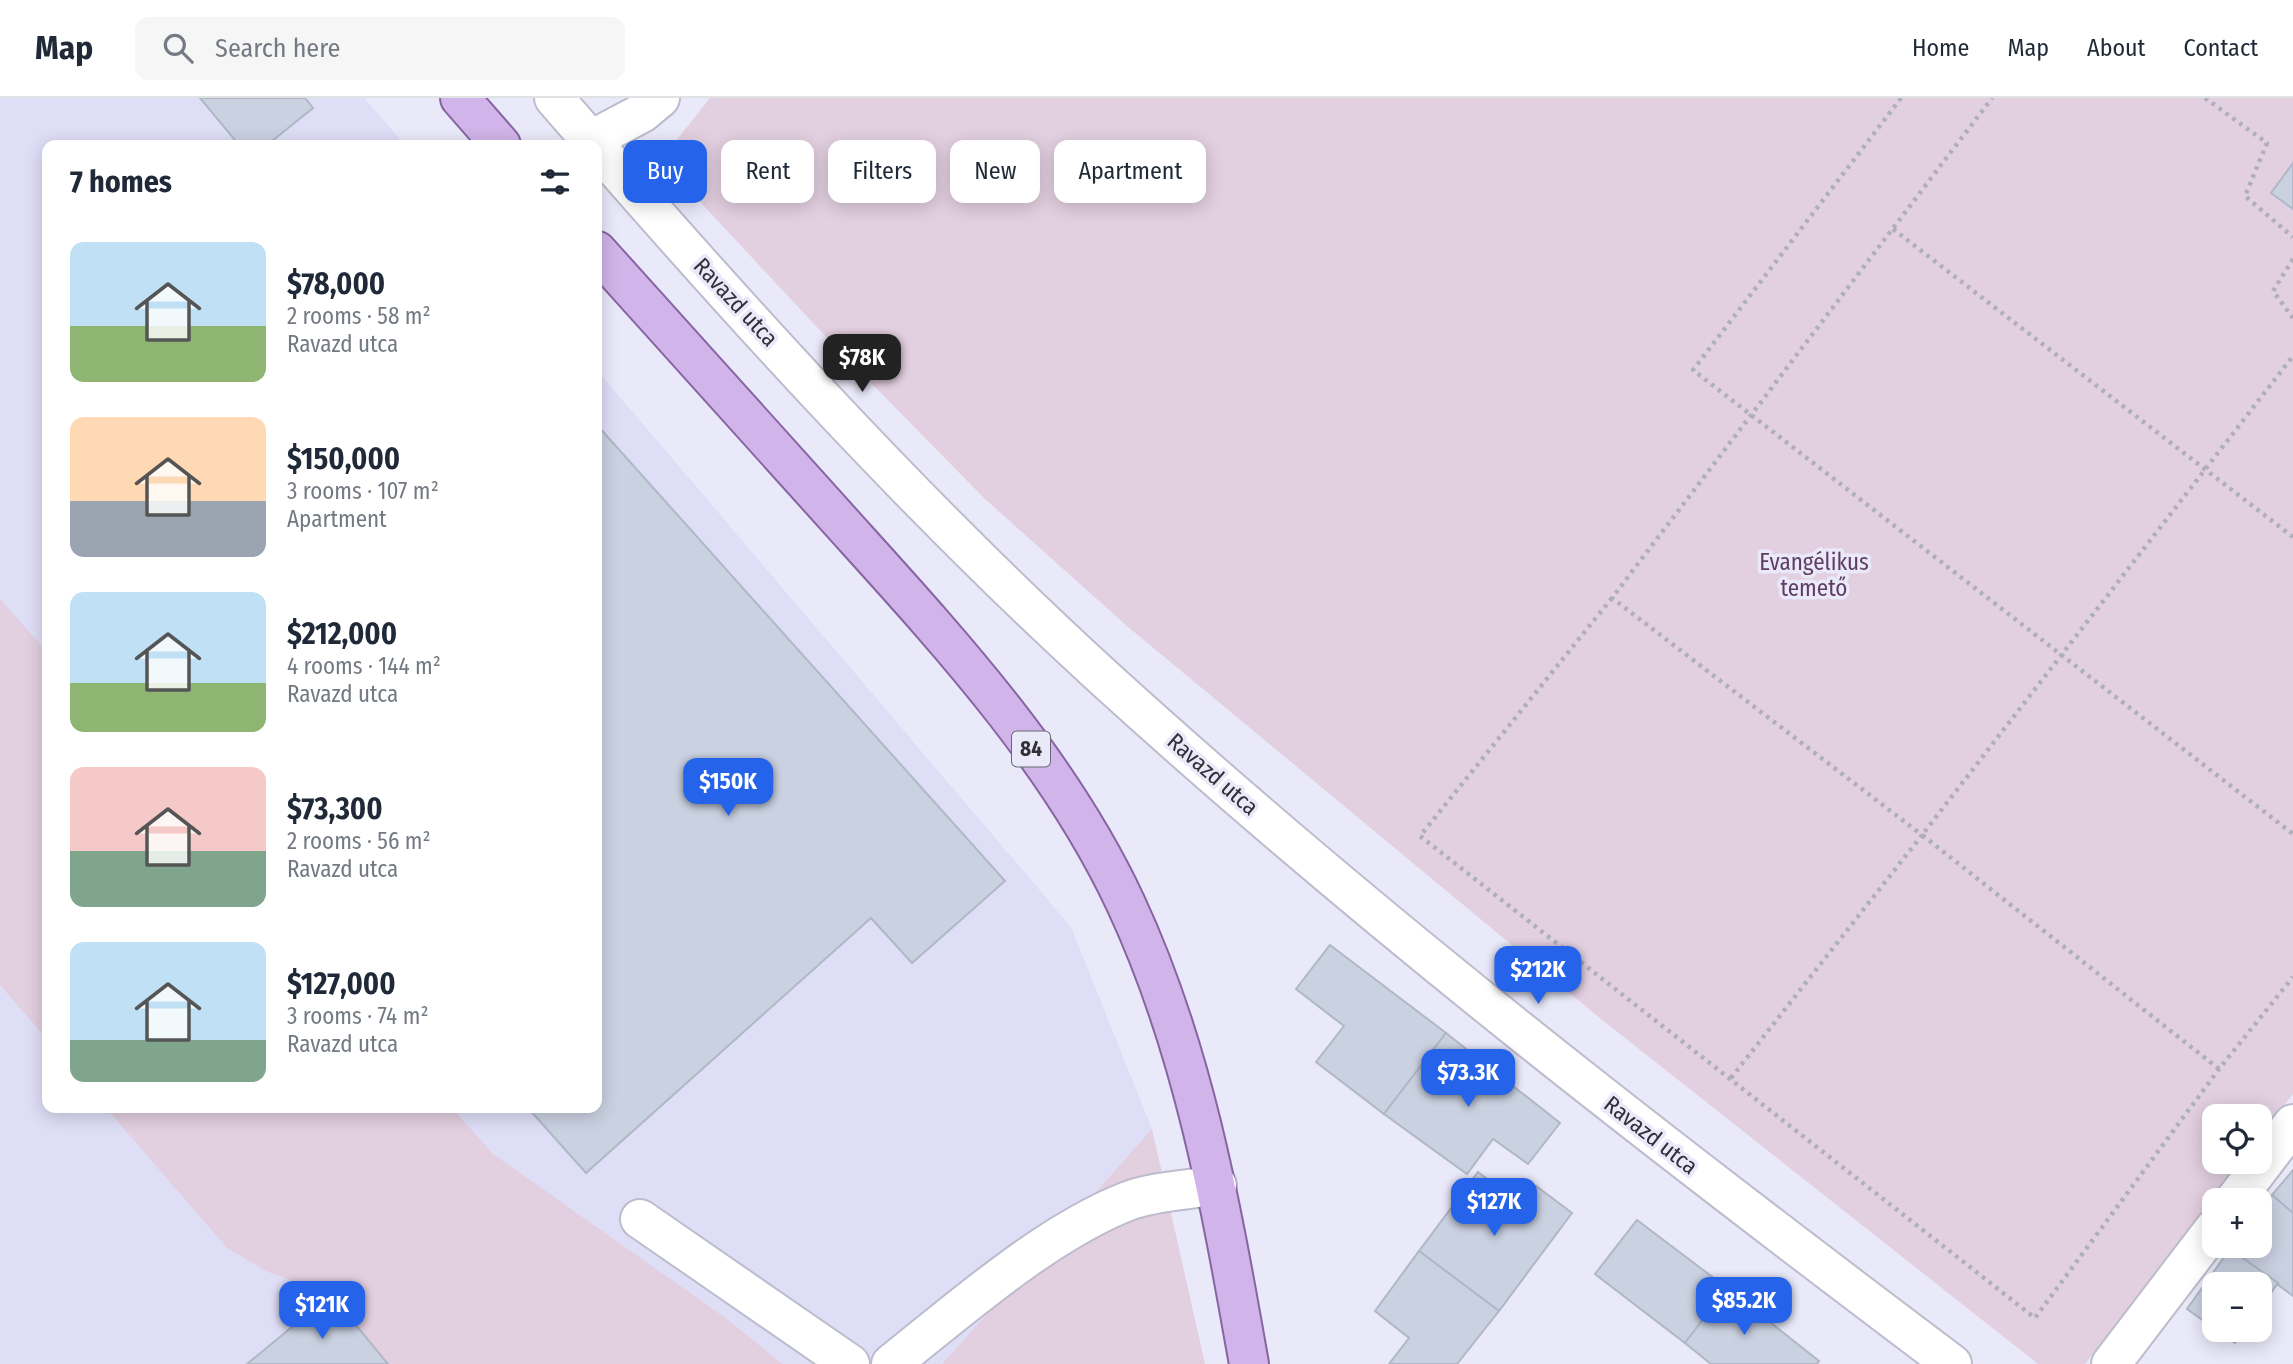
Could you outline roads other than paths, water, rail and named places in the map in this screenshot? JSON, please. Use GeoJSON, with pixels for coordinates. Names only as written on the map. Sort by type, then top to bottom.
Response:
{"type":"FeatureCollection","features":[{"type":"Feature","properties":{"kind":"main road"},"geometry":{"type":"LineString","coordinates":[[460,98],[497,140]]}},
{"type":"Feature","properties":{"kind":"main road","name":"84"},"geometry":{"type":"LineString","coordinates":[[602,257],[929,620],[995,700],[1070,803],[1125,902],[1170,1007],[1217,1185],[1249,1364]]}},
{"type":"Feature","properties":{"kind":"street","name":"Ravazd utca"},"geometry":{"type":"LineString","coordinates":[[554,98],[593,139]]}},
{"type":"Feature","properties":{"kind":"street"},"geometry":{"type":"LineString","coordinates":[[593,139],[642,113],[660,98]]}},
{"type":"Feature","properties":{"kind":"street","name":"Ravazd utca"},"geometry":{"type":"LineString","coordinates":[[602,150],[719,286],[944,525],[1101,676],[1299,849],[1668,1150],[1952,1364]]}},
{"type":"Feature","properties":{"kind":"street"},"geometry":{"type":"LineString","coordinates":[[2244,1188],[2293,1124]]}},
{"type":"Feature","properties":{"kind":"street"},"geometry":{"type":"LineString","coordinates":[[891,1364],[994,1282],[1090,1218],[1131,1200],[1217,1185]]}},
{"type":"Feature","properties":{"kind":"street"},"geometry":{"type":"LineString","coordinates":[[640,1219],[850,1364]]}},
{"type":"Feature","properties":{"kind":"street"},"geometry":{"type":"LineString","coordinates":[[2112,1364],[2202,1245]]}},
{"type":"Feature","properties":{"kind":"park label","name":"Evangélikus temető"},"geometry":{"type":"Point","coordinates":[1814,575]}}]}
